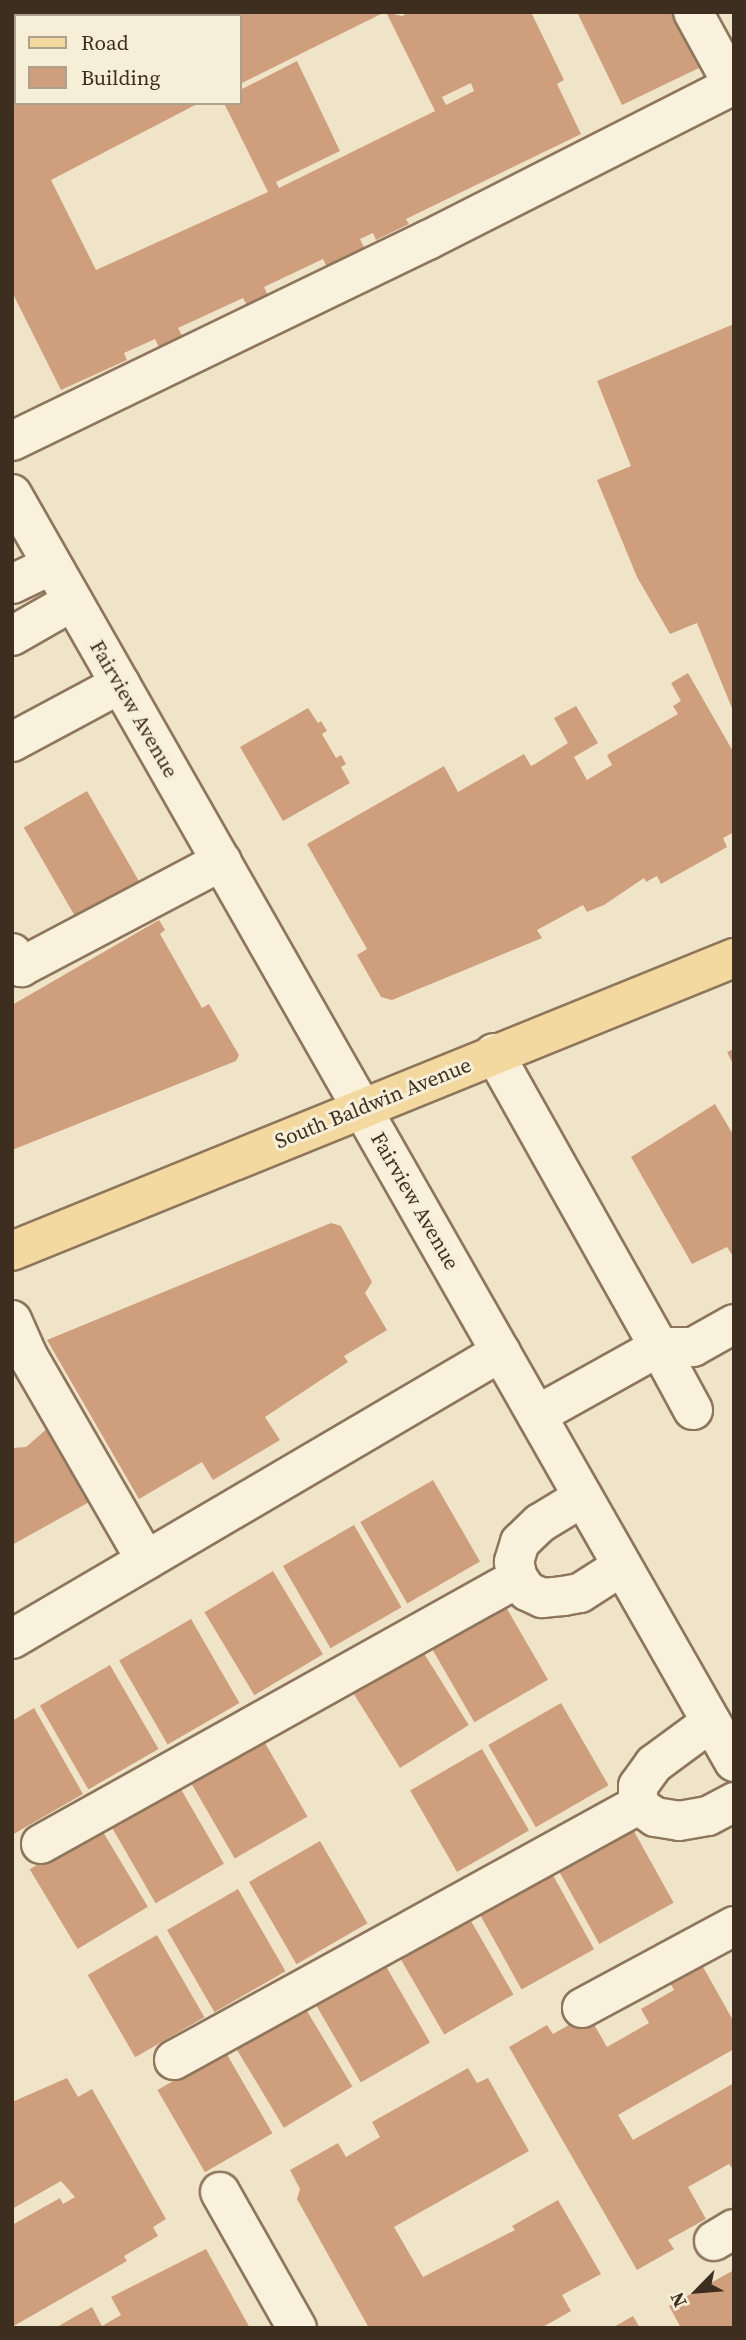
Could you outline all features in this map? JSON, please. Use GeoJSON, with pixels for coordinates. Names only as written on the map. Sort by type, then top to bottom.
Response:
{"type":"FeatureCollection","features":[{"type":"Feature","properties":{"kind":"main road","name":"South Baldwin Avenue"},"geometry":{"type":"LineString","coordinates":[[12,1251],[362,1106],[734,958]]}},
{"type":"Feature","properties":{"kind":"street"},"geometry":{"type":"LineString","coordinates":[[12,441],[428,240],[733,85],[693,12]]}},
{"type":"Feature","properties":{"kind":"street","name":"Fairview Avenue"},"geometry":{"type":"LineString","coordinates":[[12,494],[727,1746]]}},
{"type":"Feature","properties":{"kind":"street"},"geometry":{"type":"LineString","coordinates":[[12,584],[52,565]]}},
{"type":"Feature","properties":{"kind":"street"},"geometry":{"type":"LineString","coordinates":[[12,636],[73,601]]}},
{"type":"Feature","properties":{"kind":"street"},"geometry":{"type":"LineString","coordinates":[[12,743],[121,684]]}},
{"type":"Feature","properties":{"kind":"street"},"geometry":{"type":"LineString","coordinates":[[12,953],[20,967],[222,861]]}},
{"type":"Feature","properties":{"kind":"street"},"geometry":{"type":"LineString","coordinates":[[494,1053],[694,1410]]}},
{"type":"Feature","properties":{"kind":"street"},"geometry":{"type":"LineString","coordinates":[[12,1320],[28,1356],[146,1560]]}},
{"type":"Feature","properties":{"kind":"street"},"geometry":{"type":"LineString","coordinates":[[537,1415],[659,1346],[693,1347],[734,1324]]}},
{"type":"Feature","properties":{"kind":"street"},"geometry":{"type":"LineString","coordinates":[[12,1639],[501,1352]]}},
{"type":"Feature","properties":{"kind":"street"},"geometry":{"type":"LineString","coordinates":[[583,1497],[540,1523],[520,1542],[514,1562],[518,1578],[527,1591],[542,1598],[563,1596],[580,1593],[622,1566]]}},
{"type":"Feature","properties":{"kind":"street"},"geometry":{"type":"LineString","coordinates":[[41,1844],[518,1578]]}},
{"type":"Feature","properties":{"kind":"street"},"geometry":{"type":"LineString","coordinates":[[638,1805],[638,1786],[654,1764],[727,1746]]}},
{"type":"Feature","properties":{"kind":"street"},"geometry":{"type":"LineString","coordinates":[[638,1805],[655,1817],[679,1821],[708,1816],[734,1802]]}},
{"type":"Feature","properties":{"kind":"street"},"geometry":{"type":"LineString","coordinates":[[174,2060],[638,1805]]}},
{"type":"Feature","properties":{"kind":"street"},"geometry":{"type":"LineString","coordinates":[[582,2008],[734,1926]]}},
{"type":"Feature","properties":{"kind":"street"},"geometry":{"type":"LineString","coordinates":[[220,2192],[297,2328]]}},
{"type":"Feature","properties":{"kind":"building"},"geometry":{"type":"Polygon","coordinates":[[[12,12],[93,12],[14,14],[12,51],[12,12]]]}},
{"type":"Feature","properties":{"kind":"building"},"geometry":{"type":"Polygon","coordinates":[[[385,12],[242,83],[242,14],[192,14],[385,12]]]}},
{"type":"Feature","properties":{"kind":"building"},"geometry":{"type":"Polygon","coordinates":[[[386,12],[402,16],[410,12],[531,12],[564,80],[557,84],[581,134],[406,219],[409,224],[376,240],[373,233],[360,239],[367,254],[329,272],[323,259],[264,287],[270,300],[249,309],[243,298],[178,328],[186,343],[162,354],[155,339],[124,353],[127,360],[61,390],[12,292],[12,85],[14,105],[195,105],[51,180],[96,270],[268,192],[225,105],[242,105],[242,89],[297,61],[340,151],[276,182],[279,188],[435,111],[386,12]],[[471,83],[442,97],[446,105],[474,91],[471,83]]]}},
{"type":"Feature","properties":{"kind":"building"},"geometry":{"type":"Polygon","coordinates":[[[577,12],[672,12],[699,68],[622,105],[577,12]]]}},
{"type":"Feature","properties":{"kind":"building"},"geometry":{"type":"Polygon","coordinates":[[[734,324],[734,713],[697,623],[670,634],[637,577],[597,480],[631,466],[597,381],[734,324]]]}},
{"type":"Feature","properties":{"kind":"building"},"geometry":{"type":"Polygon","coordinates":[[[688,673],[734,753],[734,832],[723,838],[727,847],[661,884],[657,876],[646,882],[644,878],[604,905],[587,912],[583,905],[537,930],[542,938],[392,1000],[381,997],[357,955],[367,949],[307,844],[444,766],[458,792],[524,754],[531,766],[535,764],[568,743],[554,718],[576,706],[598,743],[574,757],[587,780],[612,765],[607,755],[678,714],[673,706],[681,701],[671,683],[688,673]]]}},
{"type":"Feature","properties":{"kind":"building"},"geometry":{"type":"Polygon","coordinates":[[[308,708],[327,731],[322,734],[336,758],[341,755],[346,764],[341,767],[350,783],[283,821],[240,747],[308,708]]]}},
{"type":"Feature","properties":{"kind":"building"},"geometry":{"type":"Polygon","coordinates":[[[87,791],[142,887],[79,924],[24,828],[87,791]]]}},
{"type":"Feature","properties":{"kind":"building"},"geometry":{"type":"Polygon","coordinates":[[[159,920],[165,930],[160,934],[202,1008],[209,1004],[239,1055],[236,1061],[12,1150],[12,1005],[159,920]]]}},
{"type":"Feature","properties":{"kind":"building"},"geometry":{"type":"Polygon","coordinates":[[[734,1049],[734,1066],[727,1052],[734,1049]]]}},
{"type":"Feature","properties":{"kind":"building"},"geometry":{"type":"Polygon","coordinates":[[[715,1104],[734,1136],[734,1258],[727,1247],[692,1264],[631,1157],[715,1104]]]}},
{"type":"Feature","properties":{"kind":"building"},"geometry":{"type":"Polygon","coordinates":[[[331,1223],[341,1226],[372,1282],[365,1293],[387,1330],[344,1356],[348,1362],[265,1417],[280,1440],[213,1480],[202,1462],[139,1499],[47,1340],[331,1223]]]}},
{"type":"Feature","properties":{"kind":"building"},"geometry":{"type":"Polygon","coordinates":[[[49,1427],[91,1501],[12,1545],[12,1448],[26,1447],[49,1427]]]}},
{"type":"Feature","properties":{"kind":"building"},"geometry":{"type":"Polygon","coordinates":[[[433,1480],[480,1561],[407,1603],[360,1522],[433,1480]]]}},
{"type":"Feature","properties":{"kind":"building"},"geometry":{"type":"Polygon","coordinates":[[[354,1525],[402,1607],[330,1648],[283,1566],[354,1525]]]}},
{"type":"Feature","properties":{"kind":"building"},"geometry":{"type":"Polygon","coordinates":[[[273,1571],[323,1654],[254,1695],[204,1612],[273,1571]]]}},
{"type":"Feature","properties":{"kind":"building"},"geometry":{"type":"Polygon","coordinates":[[[502,1600],[548,1680],[474,1722],[428,1642],[502,1600]]]}},
{"type":"Feature","properties":{"kind":"building"},"geometry":{"type":"Polygon","coordinates":[[[191,1619],[240,1703],[168,1745],[119,1660],[191,1619]]]}},
{"type":"Feature","properties":{"kind":"building"},"geometry":{"type":"Polygon","coordinates":[[[420,1647],[469,1725],[400,1768],[351,1690],[420,1647]]]}},
{"type":"Feature","properties":{"kind":"building"},"geometry":{"type":"Polygon","coordinates":[[[110,1665],[158,1749],[88,1790],[40,1706],[110,1665]]]}},
{"type":"Feature","properties":{"kind":"building"},"geometry":{"type":"Polygon","coordinates":[[[561,1703],[608,1785],[536,1827],[488,1745],[561,1703]]]}},
{"type":"Feature","properties":{"kind":"building"},"geometry":{"type":"Polygon","coordinates":[[[34,1708],[83,1794],[12,1835],[12,1721],[34,1708]]]}},
{"type":"Feature","properties":{"kind":"building"},"geometry":{"type":"Polygon","coordinates":[[[261,1736],[308,1817],[235,1859],[188,1778],[261,1736]]]}},
{"type":"Feature","properties":{"kind":"building"},"geometry":{"type":"Polygon","coordinates":[[[482,1749],[529,1830],[457,1872],[410,1790],[482,1749]]]}},
{"type":"Feature","properties":{"kind":"building"},"geometry":{"type":"Polygon","coordinates":[[[178,1784],[224,1864],[156,1903],[110,1824],[178,1784]]]}},
{"type":"Feature","properties":{"kind":"building"},"geometry":{"type":"Polygon","coordinates":[[[630,1824],[674,1903],[599,1944],[556,1865],[630,1824]]]}},
{"type":"Feature","properties":{"kind":"building"},"geometry":{"type":"Polygon","coordinates":[[[100,1827],[148,1907],[78,1949],[30,1869],[100,1827]]]}},
{"type":"Feature","properties":{"kind":"building"},"geometry":{"type":"Polygon","coordinates":[[[320,1841],[368,1923],[296,1964],[249,1882],[320,1841]]]}},
{"type":"Feature","properties":{"kind":"building"},"geometry":{"type":"Polygon","coordinates":[[[549,1868],[594,1949],[521,1990],[476,1908],[549,1868]]]}},
{"type":"Feature","properties":{"kind":"building"},"geometry":{"type":"Polygon","coordinates":[[[238,1889],[286,1971],[214,2012],[167,1930],[238,1889]]]}},
{"type":"Feature","properties":{"kind":"building"},"geometry":{"type":"Polygon","coordinates":[[[467,1914],[514,1995],[444,2035],[398,1954],[467,1914]]]}},
{"type":"Feature","properties":{"kind":"building"},"geometry":{"type":"Polygon","coordinates":[[[157,1935],[204,2017],[135,2057],[88,1975],[157,1935]]]}},
{"type":"Feature","properties":{"kind":"building"},"geometry":{"type":"Polygon","coordinates":[[[698,1958],[734,2022],[734,2049],[618,2115],[633,2140],[734,2083],[734,2171],[729,2164],[688,2187],[706,2219],[668,2240],[674,2249],[637,2270],[509,2047],[547,2025],[553,2034],[588,2014],[607,2047],[649,2023],[641,2009],[674,1990],[666,1976],[698,1958]]]}},
{"type":"Feature","properties":{"kind":"building"},"geometry":{"type":"Polygon","coordinates":[[[383,1961],[430,2042],[361,2082],[314,2001],[383,1961]]]}},
{"type":"Feature","properties":{"kind":"building"},"geometry":{"type":"Polygon","coordinates":[[[304,2006],[352,2087],[284,2128],[235,2047],[304,2006]]]}},
{"type":"Feature","properties":{"kind":"building"},"geometry":{"type":"Polygon","coordinates":[[[225,2051],[272,2133],[205,2172],[157,2090],[225,2051]]]}},
{"type":"Feature","properties":{"kind":"building"},"geometry":{"type":"Polygon","coordinates":[[[468,2068],[477,2083],[488,2078],[529,2151],[394,2227],[423,2277],[515,2230],[512,2226],[558,2200],[601,2274],[562,2295],[571,2311],[541,2328],[369,2328],[297,2199],[300,2189],[290,2170],[338,2143],[346,2157],[380,2137],[372,2122],[468,2068]]]}},
{"type":"Feature","properties":{"kind":"building"},"geometry":{"type":"Polygon","coordinates":[[[67,2078],[78,2097],[92,2089],[166,2219],[153,2227],[158,2236],[124,2256],[127,2261],[12,2327],[12,2225],[60,2198],[63,2204],[75,2197],[61,2181],[12,2209],[12,2102],[67,2078]]]}},
{"type":"Feature","properties":{"kind":"building"},"geometry":{"type":"Polygon","coordinates":[[[206,2249],[250,2328],[55,2328],[92,2307],[102,2326],[121,2315],[111,2297],[206,2249]]]}},
{"type":"Feature","properties":{"kind":"building"},"geometry":{"type":"Polygon","coordinates":[[[734,2270],[734,2328],[681,2328],[669,2306],[734,2270]]]}},
{"type":"Feature","properties":{"kind":"building"},"geometry":{"type":"Polygon","coordinates":[[[633,2316],[640,2328],[612,2328],[633,2316]]]}}]}
